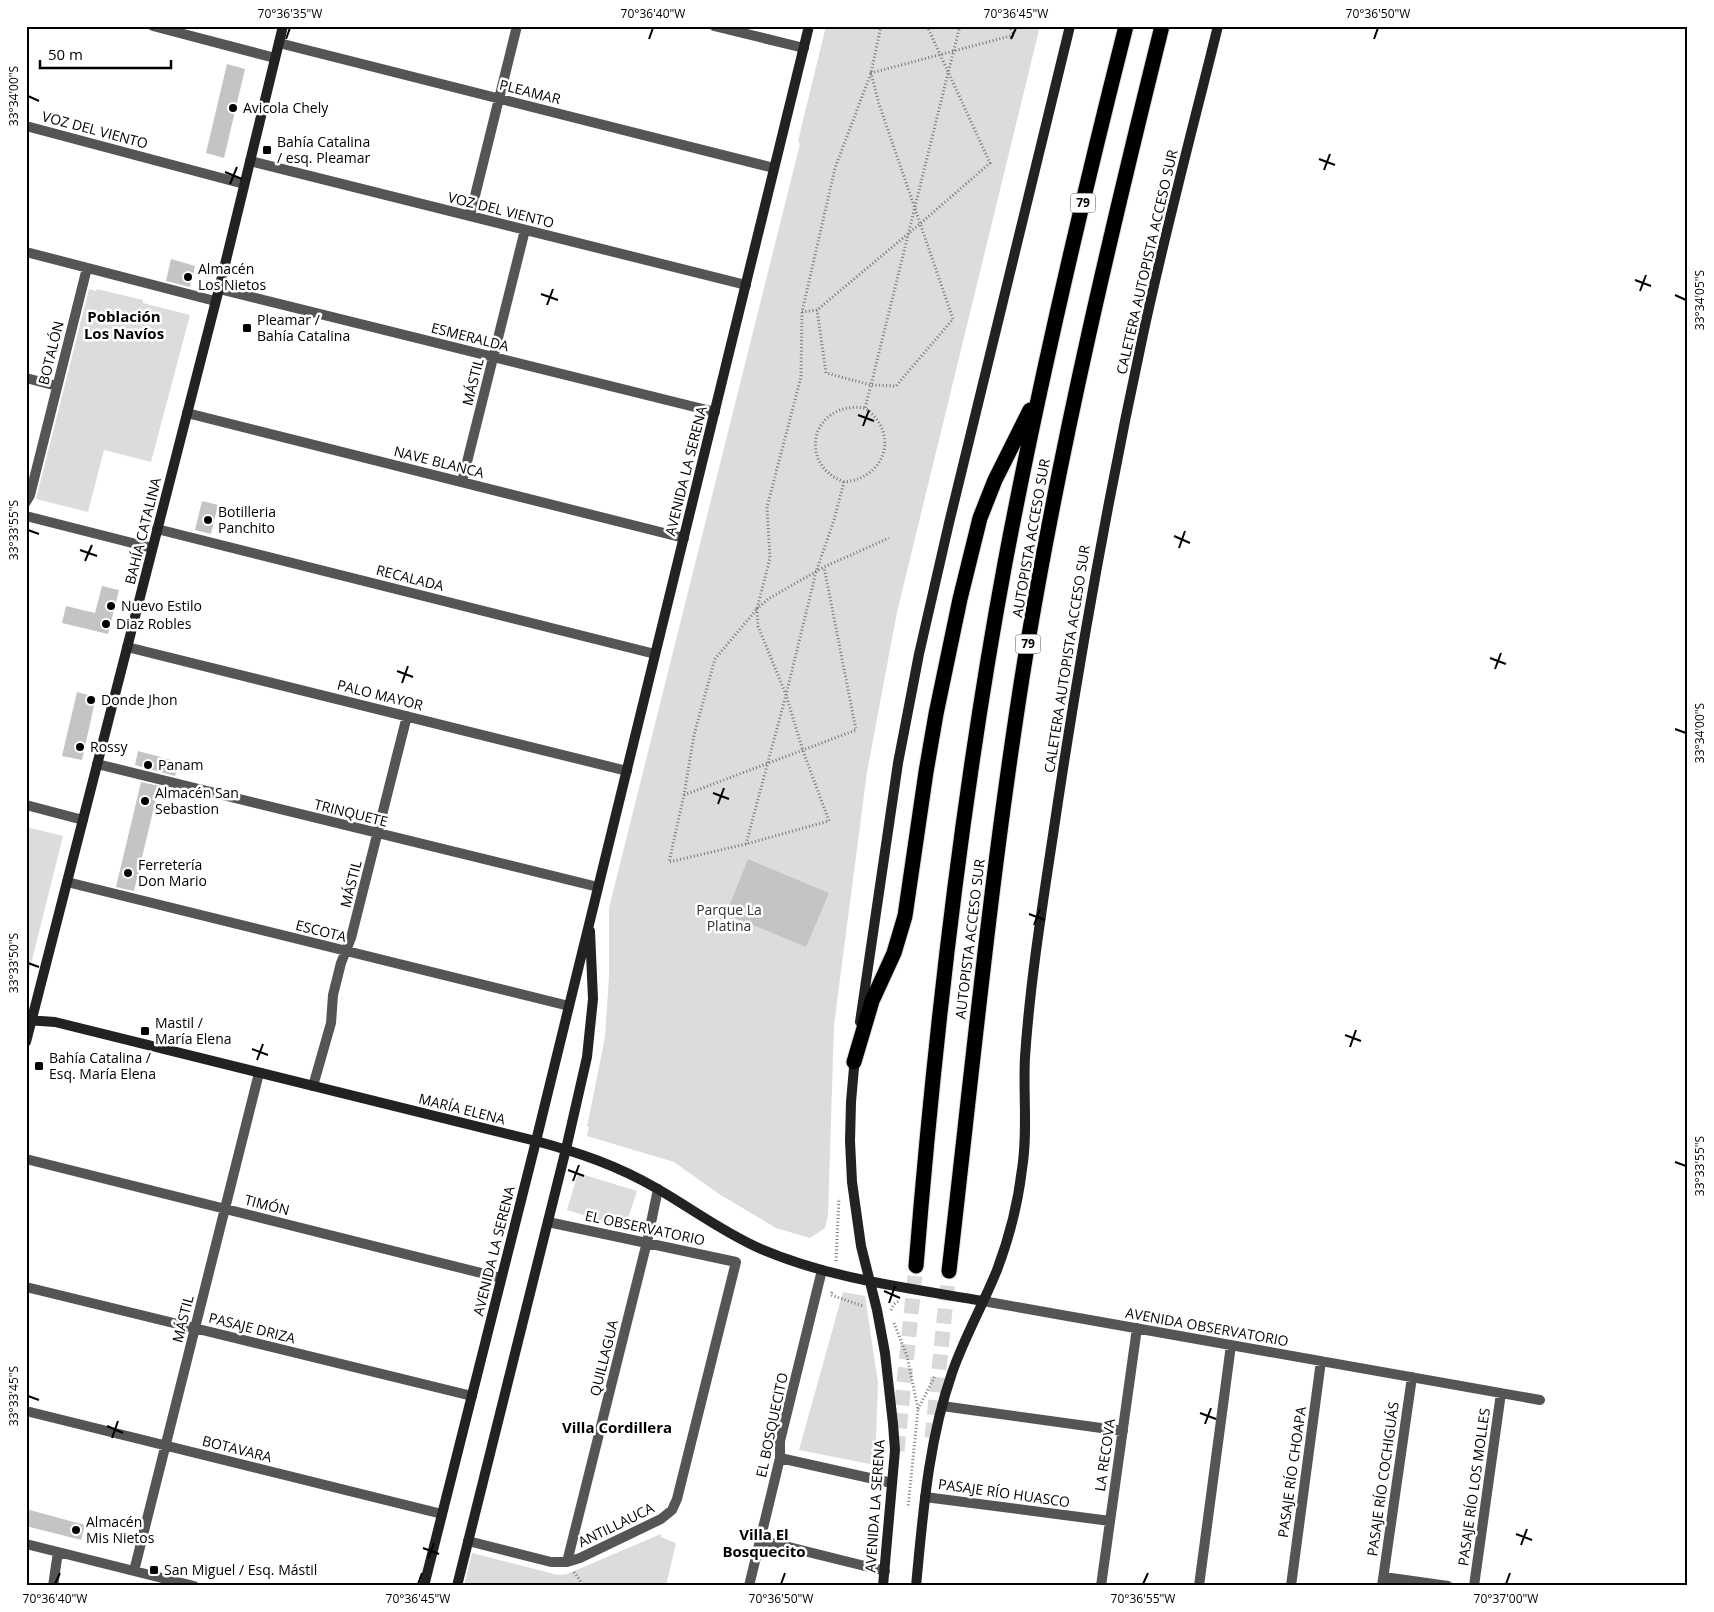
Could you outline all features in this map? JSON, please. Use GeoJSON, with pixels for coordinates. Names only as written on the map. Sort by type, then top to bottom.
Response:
{"type":"FeatureCollection","features":[{"type":"Feature","properties":{"kind":"highway","name":"AUTOPISTA ACCESO SUR"},"geometry":{"type":"LineString","coordinates":[[916,1266],[924,1164],[952,908],[984,688],[1043,376],[1126,26]]}},
{"type":"Feature","properties":{"kind":"highway","name":"AUTOPISTA ACCESO SUR"},"geometry":{"type":"LineString","coordinates":[[949,1271],[978,1005],[1002,817],[1036,599],[1076,391],[1109,243],[1162,26]]}},
{"type":"Feature","properties":{"kind":"highway"},"geometry":{"type":"LineString","coordinates":[[854,1062],[872,1001],[894,952],[903,923],[936,714],[960,599],[980,518],[988,495],[1022,429],[1043,376]]}},
{"type":"Feature","properties":{"kind":"street"},"geometry":{"type":"LineString","coordinates":[[153,26],[275,58]]}},
{"type":"Feature","properties":{"kind":"street","name":"BAHÍA CATALINA"},"geometry":{"type":"LineString","coordinates":[[26,1042],[29,1020],[67,882],[216,301],[283,26]]}},
{"type":"Feature","properties":{"kind":"street"},"geometry":{"type":"LineString","coordinates":[[470,216],[517,26]]}},
{"type":"Feature","properties":{"kind":"street"},"geometry":{"type":"LineString","coordinates":[[714,26],[804,48]]}},
{"type":"Feature","properties":{"kind":"street","name":"AVENIDA LA SERENA"},"geometry":{"type":"LineString","coordinates":[[424,1586],[590,923],[809,26]]}},
{"type":"Feature","properties":{"kind":"street"},"geometry":{"type":"LineString","coordinates":[[870,1281],[861,1246],[852,1182],[850,1102],[854,1062],[891,806],[919,654],[949,522],[1070,26]]}},
{"type":"Feature","properties":{"kind":"street","name":"CALETERA AUTOPISTA ACCESO SUR"},"geometry":{"type":"LineString","coordinates":[[983,1301],[1005,1247],[1012,1223],[1022,1172],[1025,1149],[1025,1060],[1034,979],[1053,835],[1084,635],[1100,547],[1145,326],[1218,26]]}},
{"type":"Feature","properties":{"kind":"street","name":"PLEAMAR"},"geometry":{"type":"LineString","coordinates":[[279,43],[774,168]]}},
{"type":"Feature","properties":{"kind":"street","name":"VOZ DEL VIENTO"},"geometry":{"type":"LineString","coordinates":[[26,126],[244,184]]}},
{"type":"Feature","properties":{"kind":"street","name":"VOZ DEL VIENTO"},"geometry":{"type":"LineString","coordinates":[[250,161],[746,286]]}},
{"type":"Feature","properties":{"kind":"street","name":"MÁSTIL"},"geometry":{"type":"LineString","coordinates":[[462,482],[525,230]]}},
{"type":"Feature","properties":{"kind":"street"},"geometry":{"type":"LineString","coordinates":[[26,252],[216,301]]}},
{"type":"Feature","properties":{"kind":"street","name":"BOTALÓN"},"geometry":{"type":"LineString","coordinates":[[26,502],[30,495],[87,268]]}},
{"type":"Feature","properties":{"kind":"street","name":"ESMERALDA"},"geometry":{"type":"LineString","coordinates":[[219,289],[715,412]]}},
{"type":"Feature","properties":{"kind":"street"},"geometry":{"type":"LineString","coordinates":[[26,378],[57,386]]}},
{"type":"Feature","properties":{"kind":"street","name":"NAVE BLANCA"},"geometry":{"type":"LineString","coordinates":[[187,413],[684,538]]}},
{"type":"Feature","properties":{"kind":"street"},"geometry":{"type":"LineString","coordinates":[[26,516],[152,548]]}},
{"type":"Feature","properties":{"kind":"street","name":"RECALADA"},"geometry":{"type":"LineString","coordinates":[[157,529],[656,654]]}},
{"type":"Feature","properties":{"kind":"street","name":"PALO MAYOR"},"geometry":{"type":"LineString","coordinates":[[127,647],[627,771]]}},
{"type":"Feature","properties":{"kind":"street","name":"MÁSTIL"},"geometry":{"type":"LineString","coordinates":[[313,1086],[331,1023],[333,995],[341,963],[351,938],[407,716]]}},
{"type":"Feature","properties":{"kind":"street","name":"TRINQUETE"},"geometry":{"type":"LineString","coordinates":[[97,764],[598,887]]}},
{"type":"Feature","properties":{"kind":"street"},"geometry":{"type":"LineString","coordinates":[[26,805],[83,820]]}},
{"type":"Feature","properties":{"kind":"street","name":"ESCOTA"},"geometry":{"type":"LineString","coordinates":[[67,882],[569,1006]]}},
{"type":"Feature","properties":{"kind":"street","name":"AVENIDA LA SERENA"},"geometry":{"type":"LineString","coordinates":[[457,1586],[566,1149],[585,1065],[591,1027],[593,974],[590,923]]}},
{"type":"Feature","properties":{"kind":"street","name":"MARÍA ELENA"},"geometry":{"type":"LineString","coordinates":[[29,1020],[55,1022],[566,1149],[608,1164],[658,1189],[733,1235],[759,1248],[793,1262],[870,1281]]}},
{"type":"Feature","properties":{"kind":"street","name":"MÁSTIL"},"geometry":{"type":"LineString","coordinates":[[134,1571],[259,1073]]}},
{"type":"Feature","properties":{"kind":"street","name":"TIMÓN"},"geometry":{"type":"LineString","coordinates":[[26,1159],[501,1278]]}},
{"type":"Feature","properties":{"kind":"street","name":"QUILLAGUA"},"geometry":{"type":"LineString","coordinates":[[567,1562],[647,1242],[658,1189]]}},
{"type":"Feature","properties":{"kind":"street","name":"EL OBSERVATORIO"},"geometry":{"type":"LineString","coordinates":[[548,1222],[736,1262]]}},
{"type":"Feature","properties":{"kind":"street","name":"ANTILLAUCA"},"geometry":{"type":"LineString","coordinates":[[468,1541],[551,1562],[567,1562],[580,1558],[667,1515],[675,1505],[736,1262]]}},
{"type":"Feature","properties":{"kind":"street","name":"EL BOSQUECITO"},"geometry":{"type":"LineString","coordinates":[[749,1586],[780,1458],[780,1441],[822,1270]]}},
{"type":"Feature","properties":{"kind":"street","name":"AVENIDA LA SERENA"},"geometry":{"type":"LineString","coordinates":[[870,1281],[885,1353],[895,1450],[883,1586]]}},
{"type":"Feature","properties":{"kind":"street","name":"AVENIDA OBSERVATORIO"},"geometry":{"type":"LineString","coordinates":[[870,1281],[1540,1400]]}},
{"type":"Feature","properties":{"kind":"street","name":"PASAJE DRIZA"},"geometry":{"type":"LineString","coordinates":[[26,1287],[472,1396]]}},
{"type":"Feature","properties":{"kind":"street"},"geometry":{"type":"LineString","coordinates":[[916,1586],[931,1453],[942,1406],[960,1352],[983,1301]]}},
{"type":"Feature","properties":{"kind":"street","name":"LA RECOVA"},"geometry":{"type":"LineString","coordinates":[[1101,1586],[1137,1328]]}},
{"type":"Feature","properties":{"kind":"street"},"geometry":{"type":"LineString","coordinates":[[1199,1586],[1231,1345]]}},
{"type":"Feature","properties":{"kind":"street","name":"PASAJE RÍO CHOAPA"},"geometry":{"type":"LineString","coordinates":[[1291,1586],[1321,1361]]}},
{"type":"Feature","properties":{"kind":"street","name":"PASAJE RÍO COCHIGUÁS"},"geometry":{"type":"LineString","coordinates":[[1383,1581],[1412,1377]]}},
{"type":"Feature","properties":{"kind":"street","name":"PASAJE RÍO LOS MOLLES"},"geometry":{"type":"LineString","coordinates":[[1474,1586],[1501,1393]]}},
{"type":"Feature","properties":{"kind":"street"},"geometry":{"type":"LineString","coordinates":[[942,1406],[1123,1431]]}},
{"type":"Feature","properties":{"kind":"street","name":"BOTAVARA"},"geometry":{"type":"LineString","coordinates":[[26,1411],[442,1514]]}},
{"type":"Feature","properties":{"kind":"street"},"geometry":{"type":"LineString","coordinates":[[780,1458],[892,1484]]}},
{"type":"Feature","properties":{"kind":"street","name":"PASAJE RÍO HUASCO"},"geometry":{"type":"LineString","coordinates":[[925,1497],[1110,1521]]}},
{"type":"Feature","properties":{"kind":"street"},"geometry":{"type":"LineString","coordinates":[[760,1540],[885,1571]]}},
{"type":"Feature","properties":{"kind":"street"},"geometry":{"type":"LineString","coordinates":[[26,1544],[194,1586]]}},
{"type":"Feature","properties":{"kind":"street"},"geometry":{"type":"LineString","coordinates":[[53,1586],[58,1552]]}},
{"type":"Feature","properties":{"kind":"street"},"geometry":{"type":"LineString","coordinates":[[1383,1581],[1448,1586]]}},
{"type":"Feature","properties":{"kind":"path"},"geometry":{"type":"LineString","coordinates":[[881,26],[871,73],[835,168],[802,312],[801,377],[767,507],[770,558],[757,609],[758,626],[786,695],[803,751],[829,821],[746,844],[669,862],[684,795],[694,735],[715,659],[757,609],[768,599],[824,567],[889,538]]}},
{"type":"Feature","properties":{"kind":"path"},"geometry":{"type":"LineString","coordinates":[[802,312],[817,310],[990,162],[927,26]]}},
{"type":"Feature","properties":{"kind":"path"},"geometry":{"type":"LineString","coordinates":[[864,408],[960,26]]}},
{"type":"Feature","properties":{"kind":"path"},"geometry":{"type":"LineString","coordinates":[[871,73],[1014,34],[1009,26]]}},
{"type":"Feature","properties":{"kind":"path"},"geometry":{"type":"LineString","coordinates":[[817,310],[826,373],[871,385],[896,386],[953,319],[879,104],[871,73]]}},
{"type":"Feature","properties":{"kind":"path"},"geometry":{"type":"LineString","coordinates":[[864,408],[872,414],[882,430],[885,439],[882,457],[871,473],[863,478],[844,482],[830,475],[819,460],[816,451],[818,432],[822,423],[836,410],[864,408]]}},
{"type":"Feature","properties":{"kind":"path"},"geometry":{"type":"LineString","coordinates":[[746,844],[786,695],[816,572],[834,520],[844,482]]}},
{"type":"Feature","properties":{"kind":"path"},"geometry":{"type":"LineString","coordinates":[[684,795],[856,730],[824,567]]}},
{"type":"Feature","properties":{"kind":"green space","name":"Parque La Platina"},"geometry":{"type":"Polygon","coordinates":[[[826,26],[1040,26],[897,612],[867,772],[834,1025],[828,1215],[825,1228],[810,1238],[776,1228],[719,1194],[674,1162],[587,1136],[589,1127],[587,1127],[605,1037],[609,976],[609,908],[800,144],[798,141],[826,26]]]}},
{"type":"Feature","properties":{"kind":"green space"},"geometry":{"type":"Polygon","coordinates":[[[89,289],[96,291],[97,289],[143,300],[143,303],[190,315],[151,462],[104,450],[88,512],[36,499],[89,289]]]}},
{"type":"Feature","properties":{"kind":"green space"},"geometry":{"type":"Polygon","coordinates":[[[26,827],[63,836],[26,984],[26,827]]]}},
{"type":"Feature","properties":{"kind":"green space"},"geometry":{"type":"Polygon","coordinates":[[[578,1173],[637,1191],[625,1228],[567,1210],[578,1173]]]}},
{"type":"Feature","properties":{"kind":"green space"},"geometry":{"type":"Polygon","coordinates":[[[843,1292],[865,1296],[878,1383],[875,1465],[799,1450],[843,1292]]]}},
{"type":"Feature","properties":{"kind":"green space"},"geometry":{"type":"Polygon","coordinates":[[[661,1534],[661,1537],[676,1543],[666,1586],[464,1586],[472,1553],[558,1575],[567,1574],[661,1534]]]}},
{"type":"Feature","properties":{"kind":"building"},"geometry":{"type":"Polygon","coordinates":[[[227,64],[245,69],[224,158],[206,153],[227,64]]]}},
{"type":"Feature","properties":{"kind":"building"},"geometry":{"type":"Polygon","coordinates":[[[171,259],[195,266],[190,287],[166,281],[171,259]]]}},
{"type":"Feature","properties":{"kind":"building"},"geometry":{"type":"Polygon","coordinates":[[[202,501],[218,505],[211,534],[195,530],[202,501]]]}},
{"type":"Feature","properties":{"kind":"building"},"geometry":{"type":"Polygon","coordinates":[[[102,586],[119,590],[108,634],[62,623],[66,606],[95,613],[102,586]]]}},
{"type":"Feature","properties":{"kind":"building"},"geometry":{"type":"Polygon","coordinates":[[[77,692],[96,697],[82,760],[62,756],[77,692]]]}},
{"type":"Feature","properties":{"kind":"building"},"geometry":{"type":"Polygon","coordinates":[[[138,751],[179,762],[175,776],[135,765],[138,751]]]}},
{"type":"Feature","properties":{"kind":"building"},"geometry":{"type":"Polygon","coordinates":[[[141,782],[159,786],[134,891],[116,887],[141,782]]]}},
{"type":"Feature","properties":{"kind":"building"},"geometry":{"type":"Polygon","coordinates":[[[748,859],[829,893],[806,947],[726,914],[748,859]]]}},
{"type":"Feature","properties":{"kind":"building"},"geometry":{"type":"Polygon","coordinates":[[[26,1509],[85,1525],[81,1540],[26,1526],[26,1509]]]}},
{"type":"Feature","properties":{"kind":"tunnel"},"geometry":{"type":"LineString","coordinates":[[897,1451],[916,1266]]}},
{"type":"Feature","properties":{"kind":"tunnel"},"geometry":{"type":"LineString","coordinates":[[932,1438],[949,1271]]}},
{"type":"Feature","properties":{"kind":"place","name":"Avicola Chely"},"geometry":{"type":"Point","coordinates":[233,108]}},
{"type":"Feature","properties":{"kind":"place","name":"Bahía Catalina / esq. Pleamar"},"geometry":{"type":"Point","coordinates":[267,150]}},
{"type":"Feature","properties":{"kind":"place","name":"Almacén Los Nietos"},"geometry":{"type":"Point","coordinates":[188,277]}},
{"type":"Feature","properties":{"kind":"place","name":"Pleamar / Bahía Catalina"},"geometry":{"type":"Point","coordinates":[247,328]}},
{"type":"Feature","properties":{"kind":"place","name":"Botilleria Panchito"},"geometry":{"type":"Point","coordinates":[208,520]}},
{"type":"Feature","properties":{"kind":"place","name":"Nuevo Estilo"},"geometry":{"type":"Point","coordinates":[111,606]}},
{"type":"Feature","properties":{"kind":"place","name":"Diaz Robles"},"geometry":{"type":"Point","coordinates":[106,624]}},
{"type":"Feature","properties":{"kind":"place","name":"Donde Jhon"},"geometry":{"type":"Point","coordinates":[91,700]}},
{"type":"Feature","properties":{"kind":"place","name":"Rossy"},"geometry":{"type":"Point","coordinates":[80,747]}},
{"type":"Feature","properties":{"kind":"place","name":"Panam"},"geometry":{"type":"Point","coordinates":[148,765]}},
{"type":"Feature","properties":{"kind":"place","name":"Almacén San Sebastion"},"geometry":{"type":"Point","coordinates":[145,801]}},
{"type":"Feature","properties":{"kind":"place","name":"Ferretería Don Mario"},"geometry":{"type":"Point","coordinates":[128,873]}},
{"type":"Feature","properties":{"kind":"place","name":"Mastil / María Elena"},"geometry":{"type":"Point","coordinates":[145,1031]}},
{"type":"Feature","properties":{"kind":"place","name":"Bahía Catalina / Esq. María Elena"},"geometry":{"type":"Point","coordinates":[39,1066]}},
{"type":"Feature","properties":{"kind":"place","name":"Almacén Mis Nietos"},"geometry":{"type":"Point","coordinates":[76,1530]}},
{"type":"Feature","properties":{"kind":"place","name":"San Miguel / Esq. Mástil"},"geometry":{"type":"Point","coordinates":[154,1570]}},
{"type":"Feature","properties":{"kind":"district","name":"Población Los Navíos"},"geometry":{"type":"Point","coordinates":[124,326]}},
{"type":"Feature","properties":{"kind":"district","name":"Villa Cordillera"},"geometry":{"type":"Point","coordinates":[617,1428]}},
{"type":"Feature","properties":{"kind":"district","name":"Villa El Bosquecito"},"geometry":{"type":"Point","coordinates":[764,1544]}}]}
